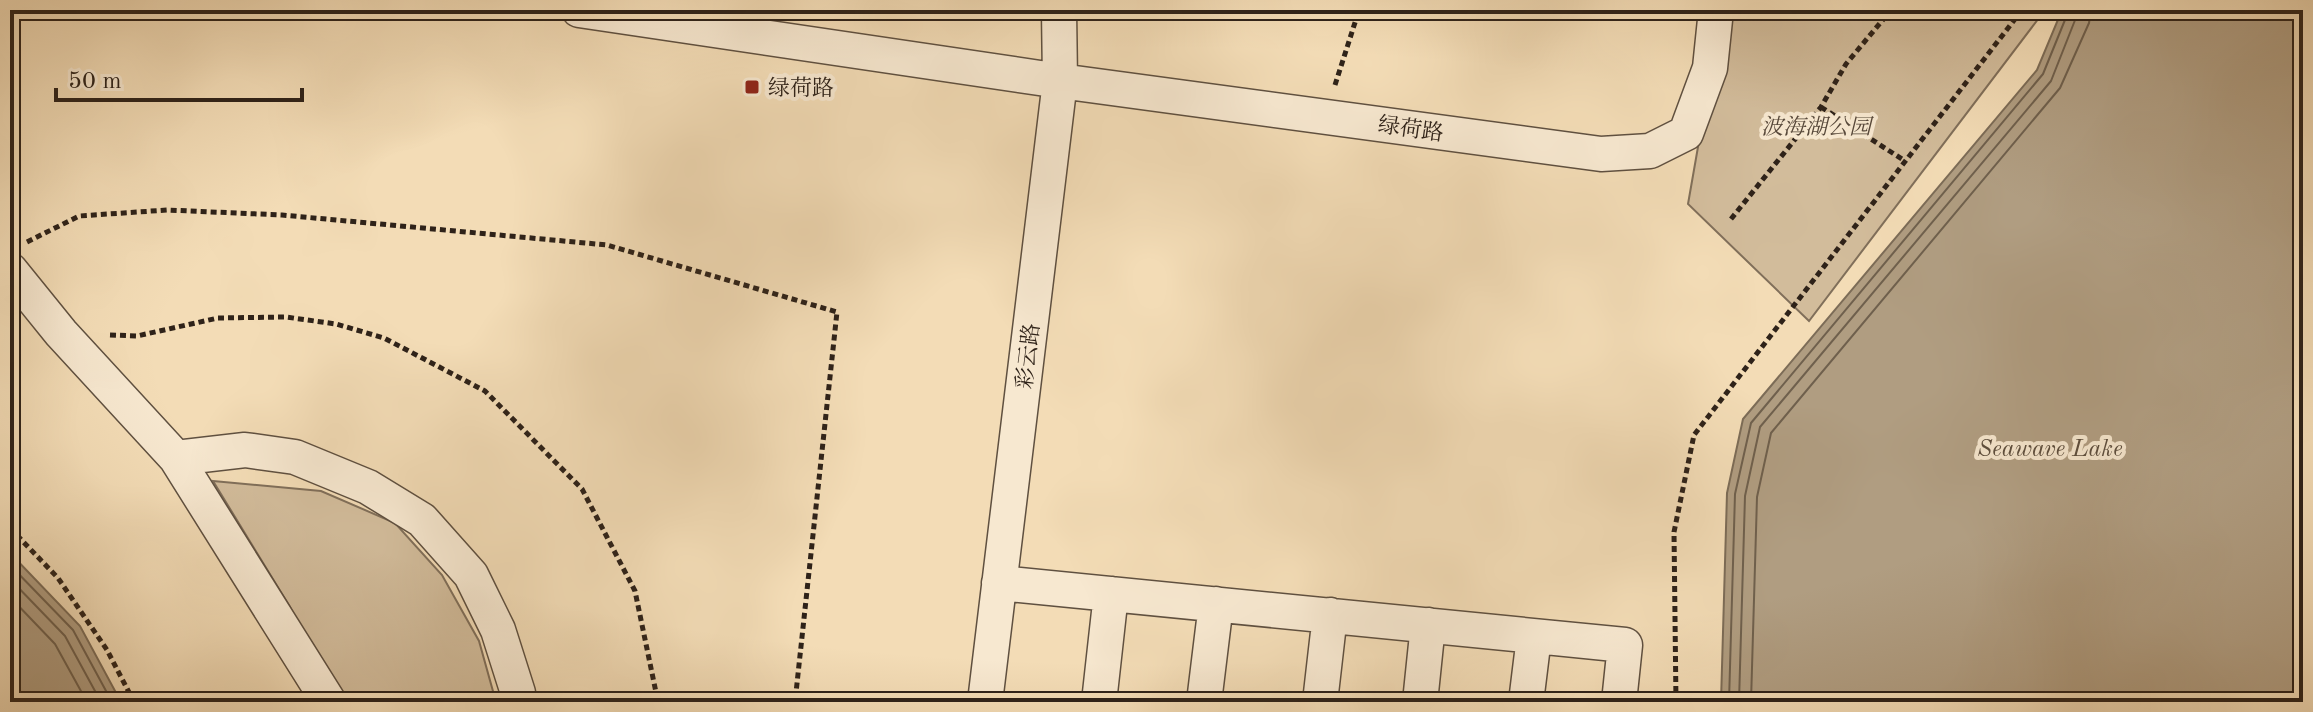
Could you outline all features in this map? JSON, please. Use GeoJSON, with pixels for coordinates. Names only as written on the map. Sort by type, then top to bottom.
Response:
{"type":"FeatureCollection","features":[{"type":"Feature","properties":{"kind":"street","name":"绿荷路"},"geometry":{"type":"LineString","coordinates":[[579,10],[638,14],[1060,81],[1601,154],[1650,151],[1686,133],[1710,68],[1716,10]]}},
{"type":"Feature","properties":{"kind":"street","name":"彩云路"},"geometry":{"type":"LineString","coordinates":[[985,702],[1060,81],[1059,10]]}},
{"type":"Feature","properties":{"kind":"street"},"geometry":{"type":"LineString","coordinates":[[17,257],[61,333],[176,458],[329,702]]}},
{"type":"Feature","properties":{"kind":"street"},"geometry":{"type":"LineString","coordinates":[[176,458],[245,450],[295,457],[368,487],[422,520],[471,575],[498,630],[518,693],[518,702]]}},
{"type":"Feature","properties":{"kind":"street"},"geometry":{"type":"LineString","coordinates":[[999,583],[1625,645],[1619,702]]}},
{"type":"Feature","properties":{"kind":"street"},"geometry":{"type":"LineString","coordinates":[[1099,702],[1111,594]]}},
{"type":"Feature","properties":{"kind":"street"},"geometry":{"type":"LineString","coordinates":[[1204,702],[1216,604]]}},
{"type":"Feature","properties":{"kind":"street"},"geometry":{"type":"LineString","coordinates":[[1320,702],[1330,615]]}},
{"type":"Feature","properties":{"kind":"street"},"geometry":{"type":"LineString","coordinates":[[1420,702],[1428,625]]}},
{"type":"Feature","properties":{"kind":"street"},"geometry":{"type":"LineString","coordinates":[[1526,702],[1534,637]]}},
{"type":"Feature","properties":{"kind":"path"},"geometry":{"type":"LineString","coordinates":[[1324,117],[1359,10]]}},
{"type":"Feature","properties":{"kind":"path"},"geometry":{"type":"LineString","coordinates":[[1731,219],[1821,107],[1846,64],[1891,10]]}},
{"type":"Feature","properties":{"kind":"path"},"geometry":{"type":"LineString","coordinates":[[1676,702],[1674,532],[1694,435],[2022,10]]}},
{"type":"Feature","properties":{"kind":"path"},"geometry":{"type":"LineString","coordinates":[[1821,107],[1905,161]]}},
{"type":"Feature","properties":{"kind":"path"},"geometry":{"type":"LineString","coordinates":[[17,257],[79,216],[167,210],[282,215],[607,245],[837,312],[795,702]]}},
{"type":"Feature","properties":{"kind":"path"},"geometry":{"type":"LineString","coordinates":[[61,333],[137,336],[218,318],[286,317],[336,324],[384,338],[485,391],[582,489],[635,591],[658,702]]}},
{"type":"Feature","properties":{"kind":"path"},"geometry":{"type":"LineString","coordinates":[[10,528],[58,578],[107,650],[134,702]]}},
{"type":"Feature","properties":{"kind":"green space","name":"波海湖公园"},"geometry":{"type":"Polygon","coordinates":[[[1722,10],[2045,10],[1809,321],[1688,204],[1722,10]]]}},
{"type":"Feature","properties":{"kind":"green space"},"geometry":{"type":"Polygon","coordinates":[[[213,481],[321,491],[395,523],[442,575],[479,641],[496,702],[335,702],[290,607],[213,481]]]}},
{"type":"Feature","properties":{"kind":"water","name":"Seawave Lake"},"geometry":{"type":"Polygon","coordinates":[[[2062,10],[2303,10],[2303,702],[1721,702],[1727,493],[1743,419],[2037,70],[2062,10]]]}},
{"type":"Feature","properties":{"kind":"water"},"geometry":{"type":"Polygon","coordinates":[[[10,553],[80,626],[121,702],[10,702],[10,553]]]}},
{"type":"Feature","properties":{"kind":"place","name":"绿荷路"},"geometry":{"type":"Point","coordinates":[752,87]}}]}
